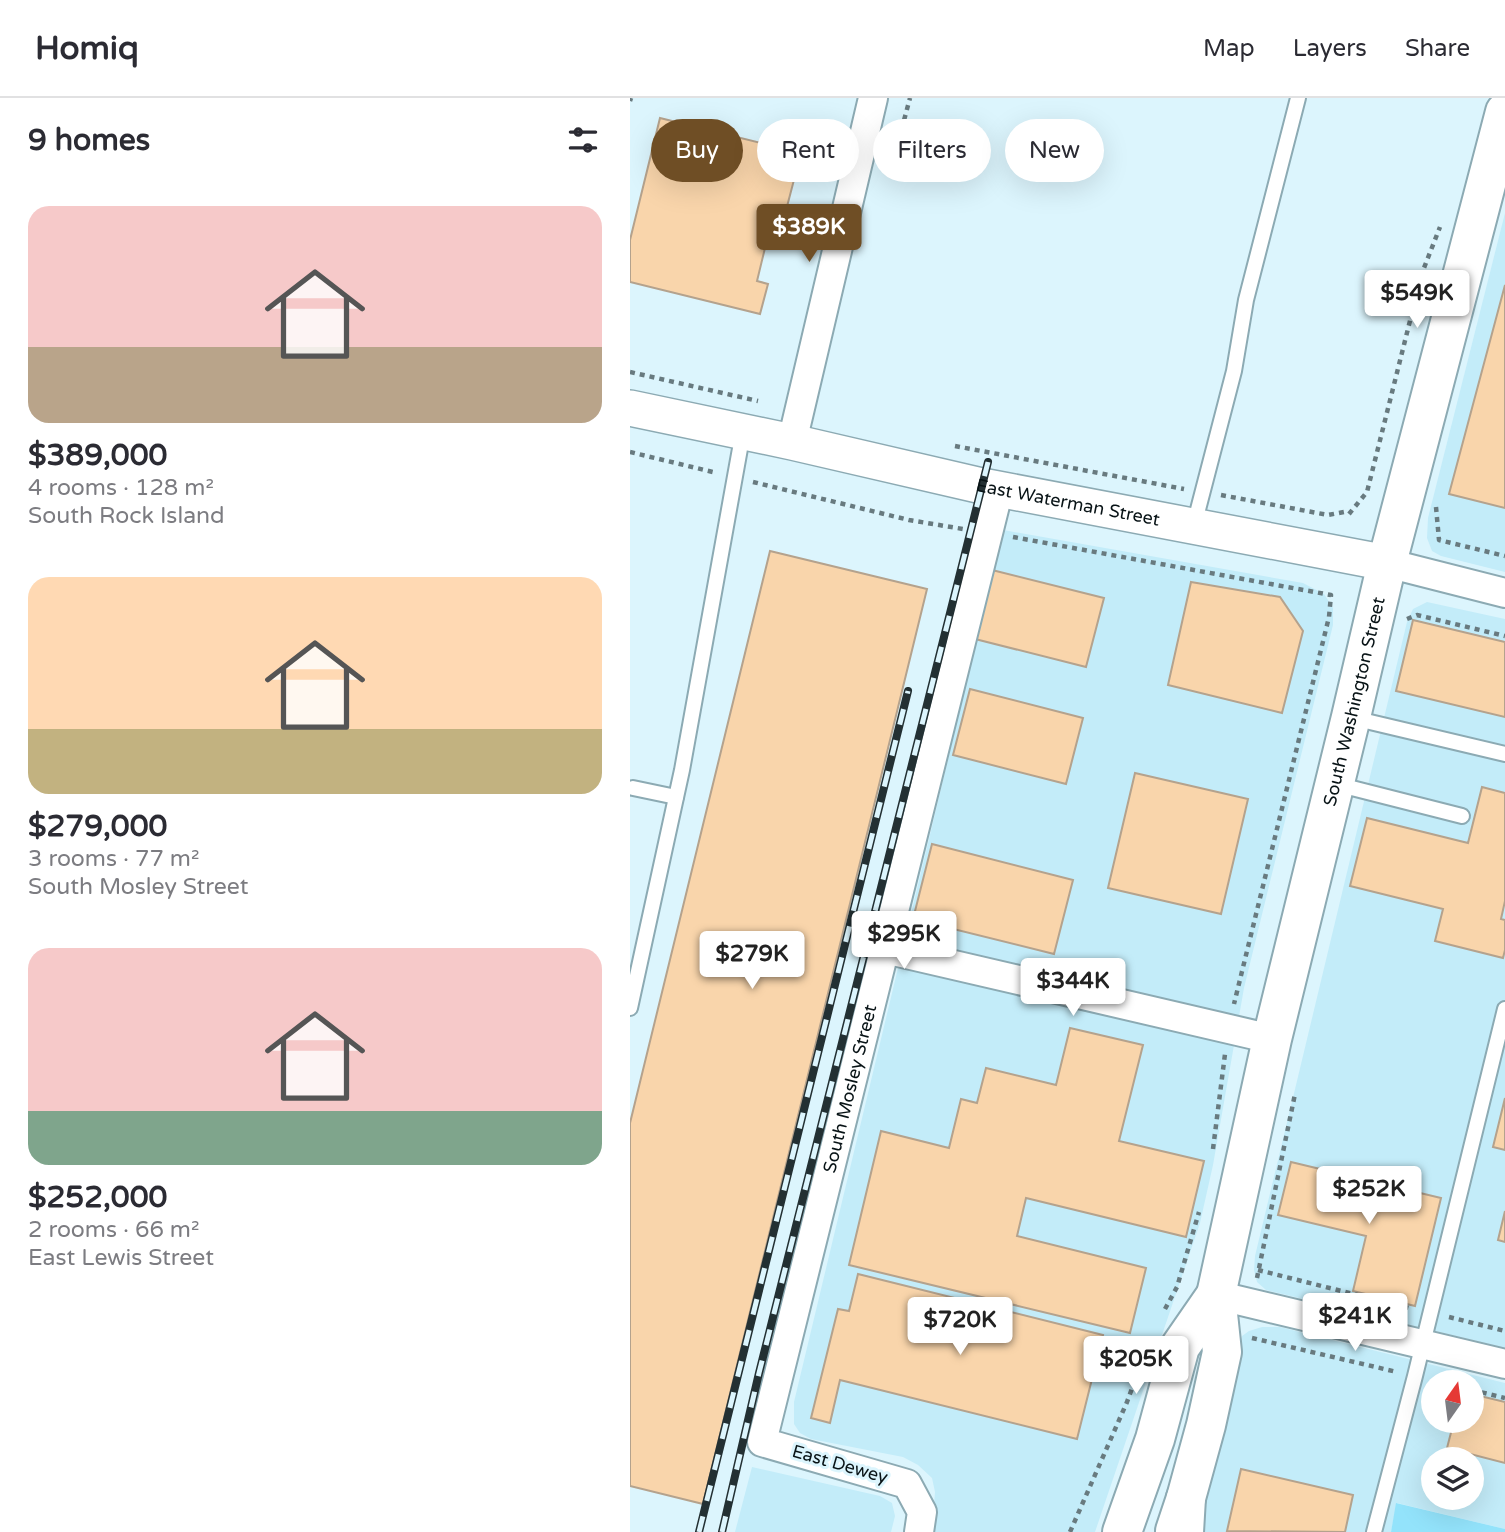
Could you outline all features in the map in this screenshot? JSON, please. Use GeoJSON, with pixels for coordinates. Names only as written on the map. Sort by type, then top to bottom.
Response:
{"type":"FeatureCollection","features":[{"type":"Feature","properties":{"kind":"main road","name":"South Washington Street"},"geometry":{"type":"LineString","coordinates":[[1182,1521],[1235,1299],[1272,1039],[1387,563],[1505,112]]}},
{"type":"Feature","properties":{"kind":"main road","name":"South Washington Street"},"geometry":{"type":"LineString","coordinates":[[1122,1532],[1156,1439],[1180,1347],[1235,1299]]}},
{"type":"Feature","properties":{"kind":"street"},"geometry":{"type":"LineString","coordinates":[[792,442],[873,98]]}},
{"type":"Feature","properties":{"kind":"street","name":"East Waterman Street"},"geometry":{"type":"LineString","coordinates":[[630,408],[982,486],[1387,563],[1505,593]]}},
{"type":"Feature","properties":{"kind":"street","name":"South Mosley Street"},"geometry":{"type":"LineString","coordinates":[[762,1442],[999,489]]}},
{"type":"Feature","properties":{"kind":"street"},"geometry":{"type":"LineString","coordinates":[[884,949],[1272,1039]]}},
{"type":"Feature","properties":{"kind":"street"},"geometry":{"type":"LineString","coordinates":[[1235,1299],[1505,1364]]}},
{"type":"Feature","properties":{"kind":"street","name":"East Dewey"},"geometry":{"type":"LineString","coordinates":[[762,1442],[907,1484],[922,1512],[919,1532]]}},
{"type":"Feature","properties":{"kind":"lane"},"geometry":{"type":"LineString","coordinates":[[1194,527],[1234,371],[1246,300],[1298,98]]}},
{"type":"Feature","properties":{"kind":"lane"},"geometry":{"type":"LineString","coordinates":[[630,1008],[676,797],[743,432]]}},
{"type":"Feature","properties":{"kind":"lane"},"geometry":{"type":"LineString","coordinates":[[1351,717],[1505,754]]}},
{"type":"Feature","properties":{"kind":"lane"},"geometry":{"type":"LineString","coordinates":[[1335,783],[1462,816]]}},
{"type":"Feature","properties":{"kind":"lane"},"geometry":{"type":"LineString","coordinates":[[634,789],[676,797]]}},
{"type":"Feature","properties":{"kind":"lane"},"geometry":{"type":"LineString","coordinates":[[1374,1532],[1505,1009]]}},
{"type":"Feature","properties":{"kind":"path"},"geometry":{"type":"LineString","coordinates":[[904,119],[910,98]]}},
{"type":"Feature","properties":{"kind":"path"},"geometry":{"type":"LineString","coordinates":[[950,446],[1328,515],[1346,513],[1367,492],[1422,273],[1441,225]]}},
{"type":"Feature","properties":{"kind":"path"},"geometry":{"type":"LineString","coordinates":[[630,372],[758,401]]}},
{"type":"Feature","properties":{"kind":"path"},"geometry":{"type":"LineString","coordinates":[[630,452],[909,520],[1331,595],[1329,617],[1228,1029],[1213,1151]]}},
{"type":"Feature","properties":{"kind":"path"},"geometry":{"type":"LineString","coordinates":[[1440,540],[1505,556]]}},
{"type":"Feature","properties":{"kind":"path"},"geometry":{"type":"LineString","coordinates":[[1404,631],[1407,618],[1417,615],[1505,636]]}},
{"type":"Feature","properties":{"kind":"path"},"geometry":{"type":"LineString","coordinates":[[1296,1090],[1258,1270],[1235,1299],[1247,1337],[1415,1376]]}},
{"type":"Feature","properties":{"kind":"path"},"geometry":{"type":"LineString","coordinates":[[1161,1317],[1177,1287],[1202,1202]]}},
{"type":"Feature","properties":{"kind":"path"},"geometry":{"type":"LineString","coordinates":[[1258,1270],[1505,1331]]}},
{"type":"Feature","properties":{"kind":"path"},"geometry":{"type":"LineString","coordinates":[[1070,1532],[1127,1402],[1141,1363]]}},
{"type":"Feature","properties":{"kind":"path"},"geometry":{"type":"LineString","coordinates":[[1484,1393],[1505,1398]]}},
{"type":"Feature","properties":{"kind":"shaded area"},"geometry":{"type":"Polygon","coordinates":[[[1505,213],[1505,572],[1441,556],[1432,551],[1427,538],[1428,518],[1505,213]]]}},
{"type":"Feature","properties":{"kind":"shaded area"},"geometry":{"type":"Polygon","coordinates":[[[1003,530],[1303,583],[1324,594],[1333,608],[1333,625],[1244,988],[1213,1165],[1200,1223],[1095,1532],[932,1532],[935,1492],[932,1478],[918,1465],[903,1457],[811,1439],[800,1433],[794,1424],[794,1402],[1003,530]]]}},
{"type":"Feature","properties":{"kind":"shaded area"},"geometry":{"type":"Polygon","coordinates":[[[1427,602],[1505,619],[1505,1348],[1266,1290],[1257,1282],[1254,1270],[1255,1256],[1407,622],[1413,609],[1427,602]]]}},
{"type":"Feature","properties":{"kind":"shaded area"},"geometry":{"type":"Polygon","coordinates":[[[1262,1327],[1280,1327],[1453,1370],[1421,1370],[1421,1433],[1484,1433],[1484,1378],[1505,1383],[1505,1529],[1426,1510],[1484,1510],[1484,1447],[1421,1447],[1421,1509],[1397,1503],[1391,1532],[1199,1532],[1242,1336],[1262,1327]]]}},
{"type":"Feature","properties":{"kind":"shaded area"},"geometry":{"type":"Polygon","coordinates":[[[752,1467],[880,1496],[892,1503],[895,1516],[891,1532],[735,1532],[752,1467]]]}},
{"type":"Feature","properties":{"kind":"shaded area"},"geometry":{"type":"Polygon","coordinates":[[[1396,1503],[1505,1529],[1505,1532],[1391,1532],[1396,1503]]]}},
{"type":"Feature","properties":{"kind":"building"},"geometry":{"type":"Polygon","coordinates":[[[743,139],[757,142],[757,182],[793,182],[784,218],[773,215],[757,281],[768,284],[760,314],[630,282],[630,240],[651,155],[651,182],[743,182],[743,139]]]}},
{"type":"Feature","properties":{"kind":"building"},"geometry":{"type":"Polygon","coordinates":[[[1505,285],[1505,508],[1449,494],[1505,285]]]}},
{"type":"Feature","properties":{"kind":"building"},"geometry":{"type":"Polygon","coordinates":[[[770,551],[927,589],[703,1504],[630,1486],[630,1123],[770,551]]]}},
{"type":"Feature","properties":{"kind":"building"},"geometry":{"type":"Polygon","coordinates":[[[992,570],[1104,598],[1086,667],[975,639],[992,570]]]}},
{"type":"Feature","properties":{"kind":"building"},"geometry":{"type":"Polygon","coordinates":[[[1191,582],[1280,597],[1303,631],[1282,713],[1168,685],[1191,582]]]}},
{"type":"Feature","properties":{"kind":"building"},"geometry":{"type":"Polygon","coordinates":[[[1413,620],[1505,642],[1505,717],[1396,691],[1413,620]]]}},
{"type":"Feature","properties":{"kind":"building"},"geometry":{"type":"Polygon","coordinates":[[[970,689],[1083,718],[1066,784],[953,755],[970,689]]]}},
{"type":"Feature","properties":{"kind":"building"},"geometry":{"type":"Polygon","coordinates":[[[1135,773],[1248,799],[1221,914],[1108,888],[1135,773]]]}},
{"type":"Feature","properties":{"kind":"building"},"geometry":{"type":"Polygon","coordinates":[[[1482,787],[1505,793],[1505,901],[1501,919],[1505,920],[1503,958],[1435,941],[1443,909],[1350,886],[1367,818],[1468,843],[1482,787]]]}},
{"type":"Feature","properties":{"kind":"building"},"geometry":{"type":"Polygon","coordinates":[[[932,844],[1073,880],[1054,954],[913,919],[932,844]]]}},
{"type":"Feature","properties":{"kind":"building"},"geometry":{"type":"Polygon","coordinates":[[[1070,1028],[1143,1045],[1119,1141],[1204,1161],[1186,1237],[1026,1198],[1017,1236],[1146,1268],[1130,1333],[849,1265],[881,1131],[949,1148],[961,1099],[977,1103],[986,1068],[1056,1085],[1070,1028]]]}},
{"type":"Feature","properties":{"kind":"building"},"geometry":{"type":"Polygon","coordinates":[[[1505,1098],[1505,1150],[1493,1147],[1505,1098]]]}},
{"type":"Feature","properties":{"kind":"building"},"geometry":{"type":"Polygon","coordinates":[[[1291,1162],[1441,1198],[1415,1306],[1353,1291],[1366,1236],[1278,1215],[1291,1162]]]}},
{"type":"Feature","properties":{"kind":"building"},"geometry":{"type":"Polygon","coordinates":[[[1505,1211],[1505,1242],[1498,1240],[1505,1211]]]}},
{"type":"Feature","properties":{"kind":"building"},"geometry":{"type":"Polygon","coordinates":[[[858,1274],[1103,1335],[1077,1439],[840,1380],[830,1423],[811,1418],[838,1309],[849,1311],[858,1274]]]}},
{"type":"Feature","properties":{"kind":"building"},"geometry":{"type":"Polygon","coordinates":[[[1484,1397],[1505,1402],[1505,1463],[1484,1458],[1484,1447],[1447,1447],[1451,1433],[1484,1433],[1484,1397]]]}},
{"type":"Feature","properties":{"kind":"building"},"geometry":{"type":"Polygon","coordinates":[[[1241,1469],[1353,1495],[1345,1532],[1227,1531],[1241,1469]]]}},
{"type":"Feature","properties":{"kind":"railway"},"geometry":{"type":"LineString","coordinates":[[722,1532],[759,1373],[988,462]]}},
{"type":"Feature","properties":{"kind":"railway"},"geometry":{"type":"LineString","coordinates":[[699,1532],[908,691]]}}]}
